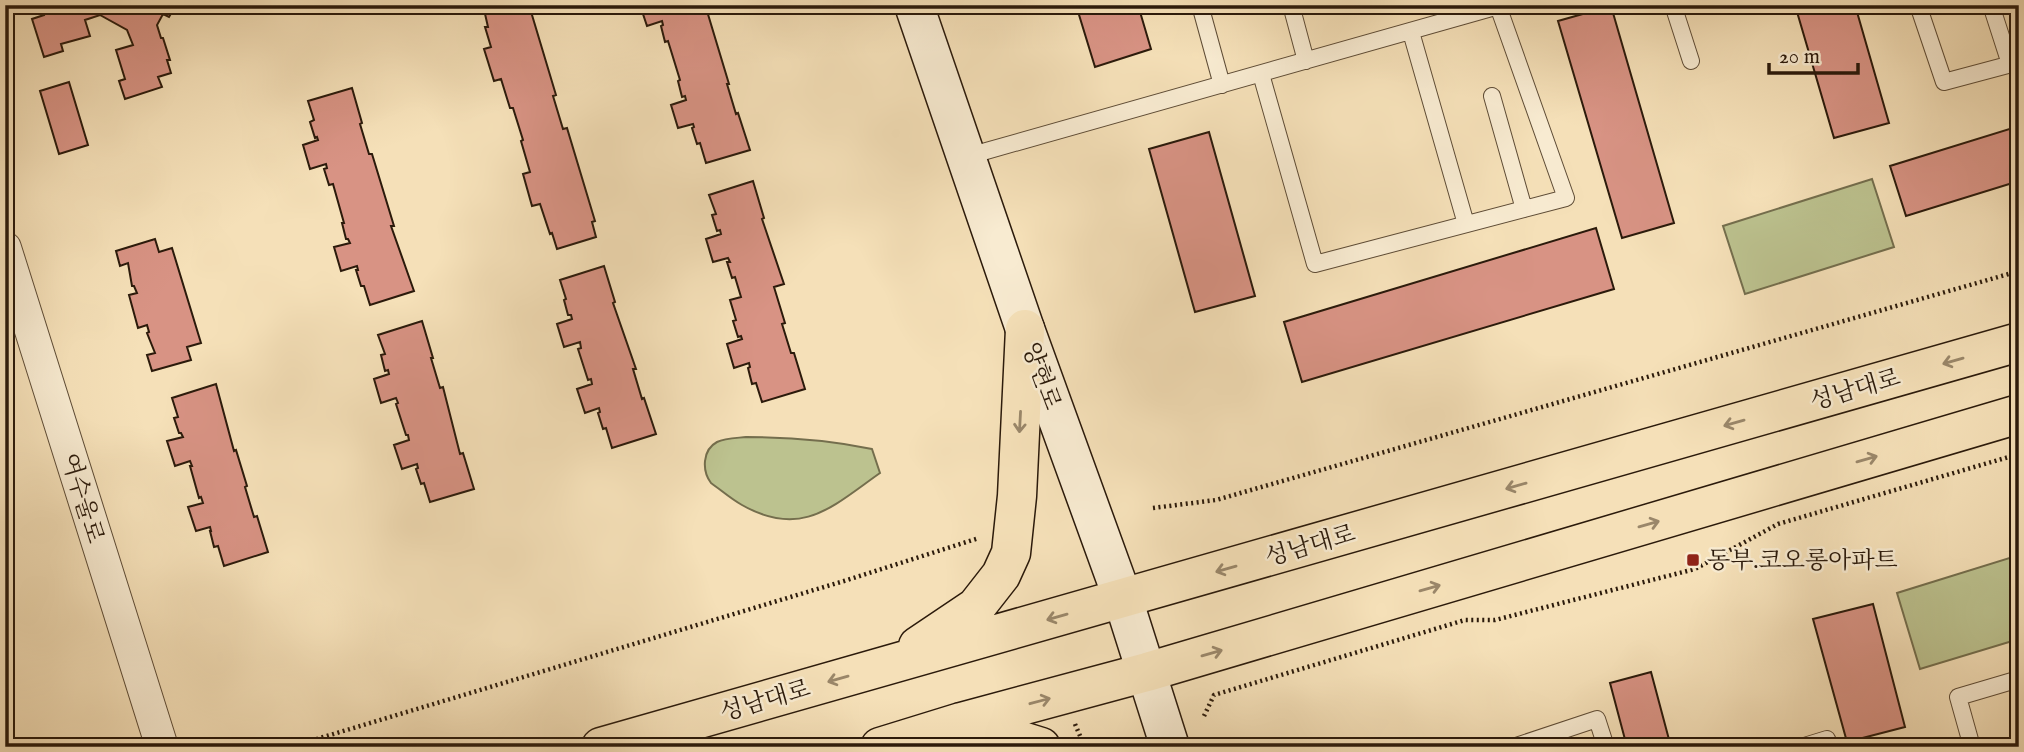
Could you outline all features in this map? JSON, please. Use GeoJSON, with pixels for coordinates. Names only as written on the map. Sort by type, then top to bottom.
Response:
{"type":"FeatureCollection","features":[{"type":"Feature","properties":{"kind":"main road","name":"양현로"},"geometry":{"type":"LineString","coordinates":[[914,5],[1025,329],[1123,599],[1170,747]]}},
{"type":"Feature","properties":{"kind":"main road"},"geometry":{"type":"LineString","coordinates":[[892,664],[976,607],[1001,575],[1011,553],[1017,496],[1025,329]]}},
{"type":"Feature","properties":{"kind":"main road","name":"성남대로"},"geometry":{"type":"LineString","coordinates":[[601,747],[2019,342]]}},
{"type":"Feature","properties":{"kind":"main road"},"geometry":{"type":"LineString","coordinates":[[880,747],[961,722],[1147,672],[2019,414]]}},
{"type":"Feature","properties":{"kind":"main road"},"geometry":{"type":"LineString","coordinates":[[961,722],[1041,747]]}},
{"type":"Feature","properties":{"kind":"street","name":"여수울로"},"geometry":{"type":"LineString","coordinates":[[5,248],[162,747]]}},
{"type":"Feature","properties":{"kind":"lane"},"geometry":{"type":"LineString","coordinates":[[1200,5],[1222,85]]}},
{"type":"Feature","properties":{"kind":"lane"},"geometry":{"type":"LineString","coordinates":[[1291,5],[1306,61]]}},
{"type":"Feature","properties":{"kind":"lane"},"geometry":{"type":"LineString","coordinates":[[1673,5],[1691,61]]}},
{"type":"Feature","properties":{"kind":"lane"},"geometry":{"type":"LineString","coordinates":[[1918,5],[1944,82],[2014,63],[1991,5]]}},
{"type":"Feature","properties":{"kind":"lane"},"geometry":{"type":"LineString","coordinates":[[965,157],[1306,61],[1411,32],[1460,11],[1500,6],[1566,198],[1315,264],[1261,74]]}},
{"type":"Feature","properties":{"kind":"lane"},"geometry":{"type":"LineString","coordinates":[[1411,32],[1466,224]]}},
{"type":"Feature","properties":{"kind":"lane"},"geometry":{"type":"LineString","coordinates":[[1492,96],[1524,209]]}},
{"type":"Feature","properties":{"kind":"lane"},"geometry":{"type":"LineString","coordinates":[[1972,747],[1958,697],[2019,679]]}},
{"type":"Feature","properties":{"kind":"lane"},"geometry":{"type":"LineString","coordinates":[[1513,747],[1597,719],[1606,747]]}},
{"type":"Feature","properties":{"kind":"lane"},"geometry":{"type":"LineString","coordinates":[[1801,747],[1827,739],[1830,747]]}},
{"type":"Feature","properties":{"kind":"path"},"geometry":{"type":"LineString","coordinates":[[1153,508],[1216,500],[2019,271]]}},
{"type":"Feature","properties":{"kind":"path"},"geometry":{"type":"LineString","coordinates":[[1204,716],[1214,695],[1465,620],[1495,620],[1695,569],[1778,524],[2019,454]]}},
{"type":"Feature","properties":{"kind":"path"},"geometry":{"type":"LineString","coordinates":[[290,747],[982,537]]}},
{"type":"Feature","properties":{"kind":"path"},"geometry":{"type":"LineString","coordinates":[[1075,723],[1083,743],[1088,747]]}},
{"type":"Feature","properties":{"kind":"green space"},"geometry":{"type":"Polygon","coordinates":[[[1872,179],[1894,247],[1745,294],[1723,226],[1872,179]]]}},
{"type":"Feature","properties":{"kind":"green space"},"geometry":{"type":"Polygon","coordinates":[[[746,437],[841,443],[872,449],[880,473],[832,507],[816,514],[800,519],[763,515],[742,505],[711,483],[706,473],[706,455],[712,446],[724,440],[746,437]]]}},
{"type":"Feature","properties":{"kind":"green space"},"geometry":{"type":"Polygon","coordinates":[[[2019,555],[2019,639],[1920,669],[1897,593],[2019,555]]]}},
{"type":"Feature","properties":{"kind":"building"},"geometry":{"type":"Polygon","coordinates":[[[41,5],[176,5],[169,17],[163,14],[157,25],[170,60],[167,60],[171,73],[158,77],[162,87],[125,99],[119,81],[125,79],[116,50],[133,45],[127,30],[100,15],[85,20],[90,36],[61,44],[63,51],[44,57],[32,19],[44,15],[41,5]]]}},
{"type":"Feature","properties":{"kind":"building"},"geometry":{"type":"Polygon","coordinates":[[[483,5],[529,5],[556,95],[553,96],[563,129],[567,128],[595,221],[592,222],[596,237],[557,249],[540,204],[532,206],[523,174],[530,172],[521,141],[523,140],[501,79],[494,81],[484,49],[491,47],[485,27],[488,27],[483,5]]]}},
{"type":"Feature","properties":{"kind":"building"},"geometry":{"type":"Polygon","coordinates":[[[640,5],[703,5],[736,114],[738,113],[750,150],[706,163],[700,143],[697,144],[693,124],[678,128],[671,105],[686,100],[685,96],[682,97],[678,81],[680,80],[668,41],[665,42],[662,21],[647,26],[640,5]]]}},
{"type":"Feature","properties":{"kind":"building"},"geometry":{"type":"Polygon","coordinates":[[[1076,5],[1138,5],[1151,49],[1095,67],[1076,5]]]}},
{"type":"Feature","properties":{"kind":"building"},"geometry":{"type":"Polygon","coordinates":[[[1795,5],[1855,5],[1889,123],[1834,138],[1795,5]]]}},
{"type":"Feature","properties":{"kind":"building"},"geometry":{"type":"Polygon","coordinates":[[[1611,6],[1674,223],[1622,238],[1558,21],[1611,6]]]}},
{"type":"Feature","properties":{"kind":"building"},"geometry":{"type":"Polygon","coordinates":[[[69,82],[88,145],[59,154],[40,91],[69,82]]]}},
{"type":"Feature","properties":{"kind":"building"},"geometry":{"type":"Polygon","coordinates":[[[352,88],[369,154],[372,154],[394,226],[391,226],[414,291],[370,305],[364,286],[361,286],[357,266],[341,271],[334,247],[350,243],[346,239],[333,184],[329,185],[324,169],[327,168],[326,164],[310,169],[303,145],[318,140],[310,122],[314,120],[308,101],[352,88]]]}},
{"type":"Feature","properties":{"kind":"building"},"geometry":{"type":"Polygon","coordinates":[[[2019,126],[2019,181],[1906,216],[1890,166],[2019,126]]]}},
{"type":"Feature","properties":{"kind":"building"},"geometry":{"type":"Polygon","coordinates":[[[1209,132],[1255,296],[1195,312],[1149,149],[1209,132]]]}},
{"type":"Feature","properties":{"kind":"building"},"geometry":{"type":"Polygon","coordinates":[[[753,181],[764,218],[762,219],[784,284],[774,287],[785,323],[782,324],[805,389],[762,402],[756,383],[752,384],[749,363],[734,368],[727,344],[742,339],[741,336],[738,337],[733,321],[736,320],[730,300],[741,297],[735,277],[732,278],[728,258],[713,262],[706,239],[721,234],[720,230],[717,231],[712,215],[716,214],[709,195],[753,181]]]}},
{"type":"Feature","properties":{"kind":"building"},"geometry":{"type":"Polygon","coordinates":[[[1596,228],[1614,289],[1302,382],[1284,322],[1596,228]]]}},
{"type":"Feature","properties":{"kind":"building"},"geometry":{"type":"Polygon","coordinates":[[[155,239],[159,252],[172,248],[201,343],[187,347],[191,360],[152,371],[147,355],[155,353],[147,333],[147,325],[138,328],[129,295],[137,293],[132,286],[128,263],[120,266],[116,251],[155,239]]]}},
{"type":"Feature","properties":{"kind":"building"},"geometry":{"type":"Polygon","coordinates":[[[604,266],[615,302],[613,303],[636,369],[633,369],[642,399],[644,398],[656,434],[612,448],[606,428],[603,429],[599,408],[585,413],[577,389],[592,384],[591,379],[588,380],[578,349],[581,348],[580,342],[564,347],[557,324],[572,319],[571,315],[568,315],[560,280],[604,266]]]}},
{"type":"Feature","properties":{"kind":"building"},"geometry":{"type":"Polygon","coordinates":[[[422,321],[460,454],[463,453],[474,489],[430,502],[424,483],[421,484],[417,464],[402,469],[394,445],[409,440],[396,398],[381,403],[374,379],[389,374],[388,370],[385,371],[381,355],[385,354],[378,335],[422,321]]]}},
{"type":"Feature","properties":{"kind":"building"},"geometry":{"type":"Polygon","coordinates":[[[216,384],[254,517],[257,516],[268,552],[224,566],[218,546],[214,547],[210,527],[196,531],[188,507],[203,503],[201,497],[199,498],[190,461],[175,466],[167,441],[183,437],[174,418],[178,417],[172,398],[216,384]]]}},
{"type":"Feature","properties":{"kind":"building"},"geometry":{"type":"Polygon","coordinates":[[[1873,604],[1905,727],[1847,742],[1813,619],[1873,604]]]}},
{"type":"Feature","properties":{"kind":"building"},"geometry":{"type":"Polygon","coordinates":[[[1651,672],[1671,747],[1627,747],[1610,683],[1651,672]]]}},
{"type":"Feature","properties":{"kind":"place","name":"동부.코오롱아파트"},"geometry":{"type":"Point","coordinates":[1693,560]}}]}
